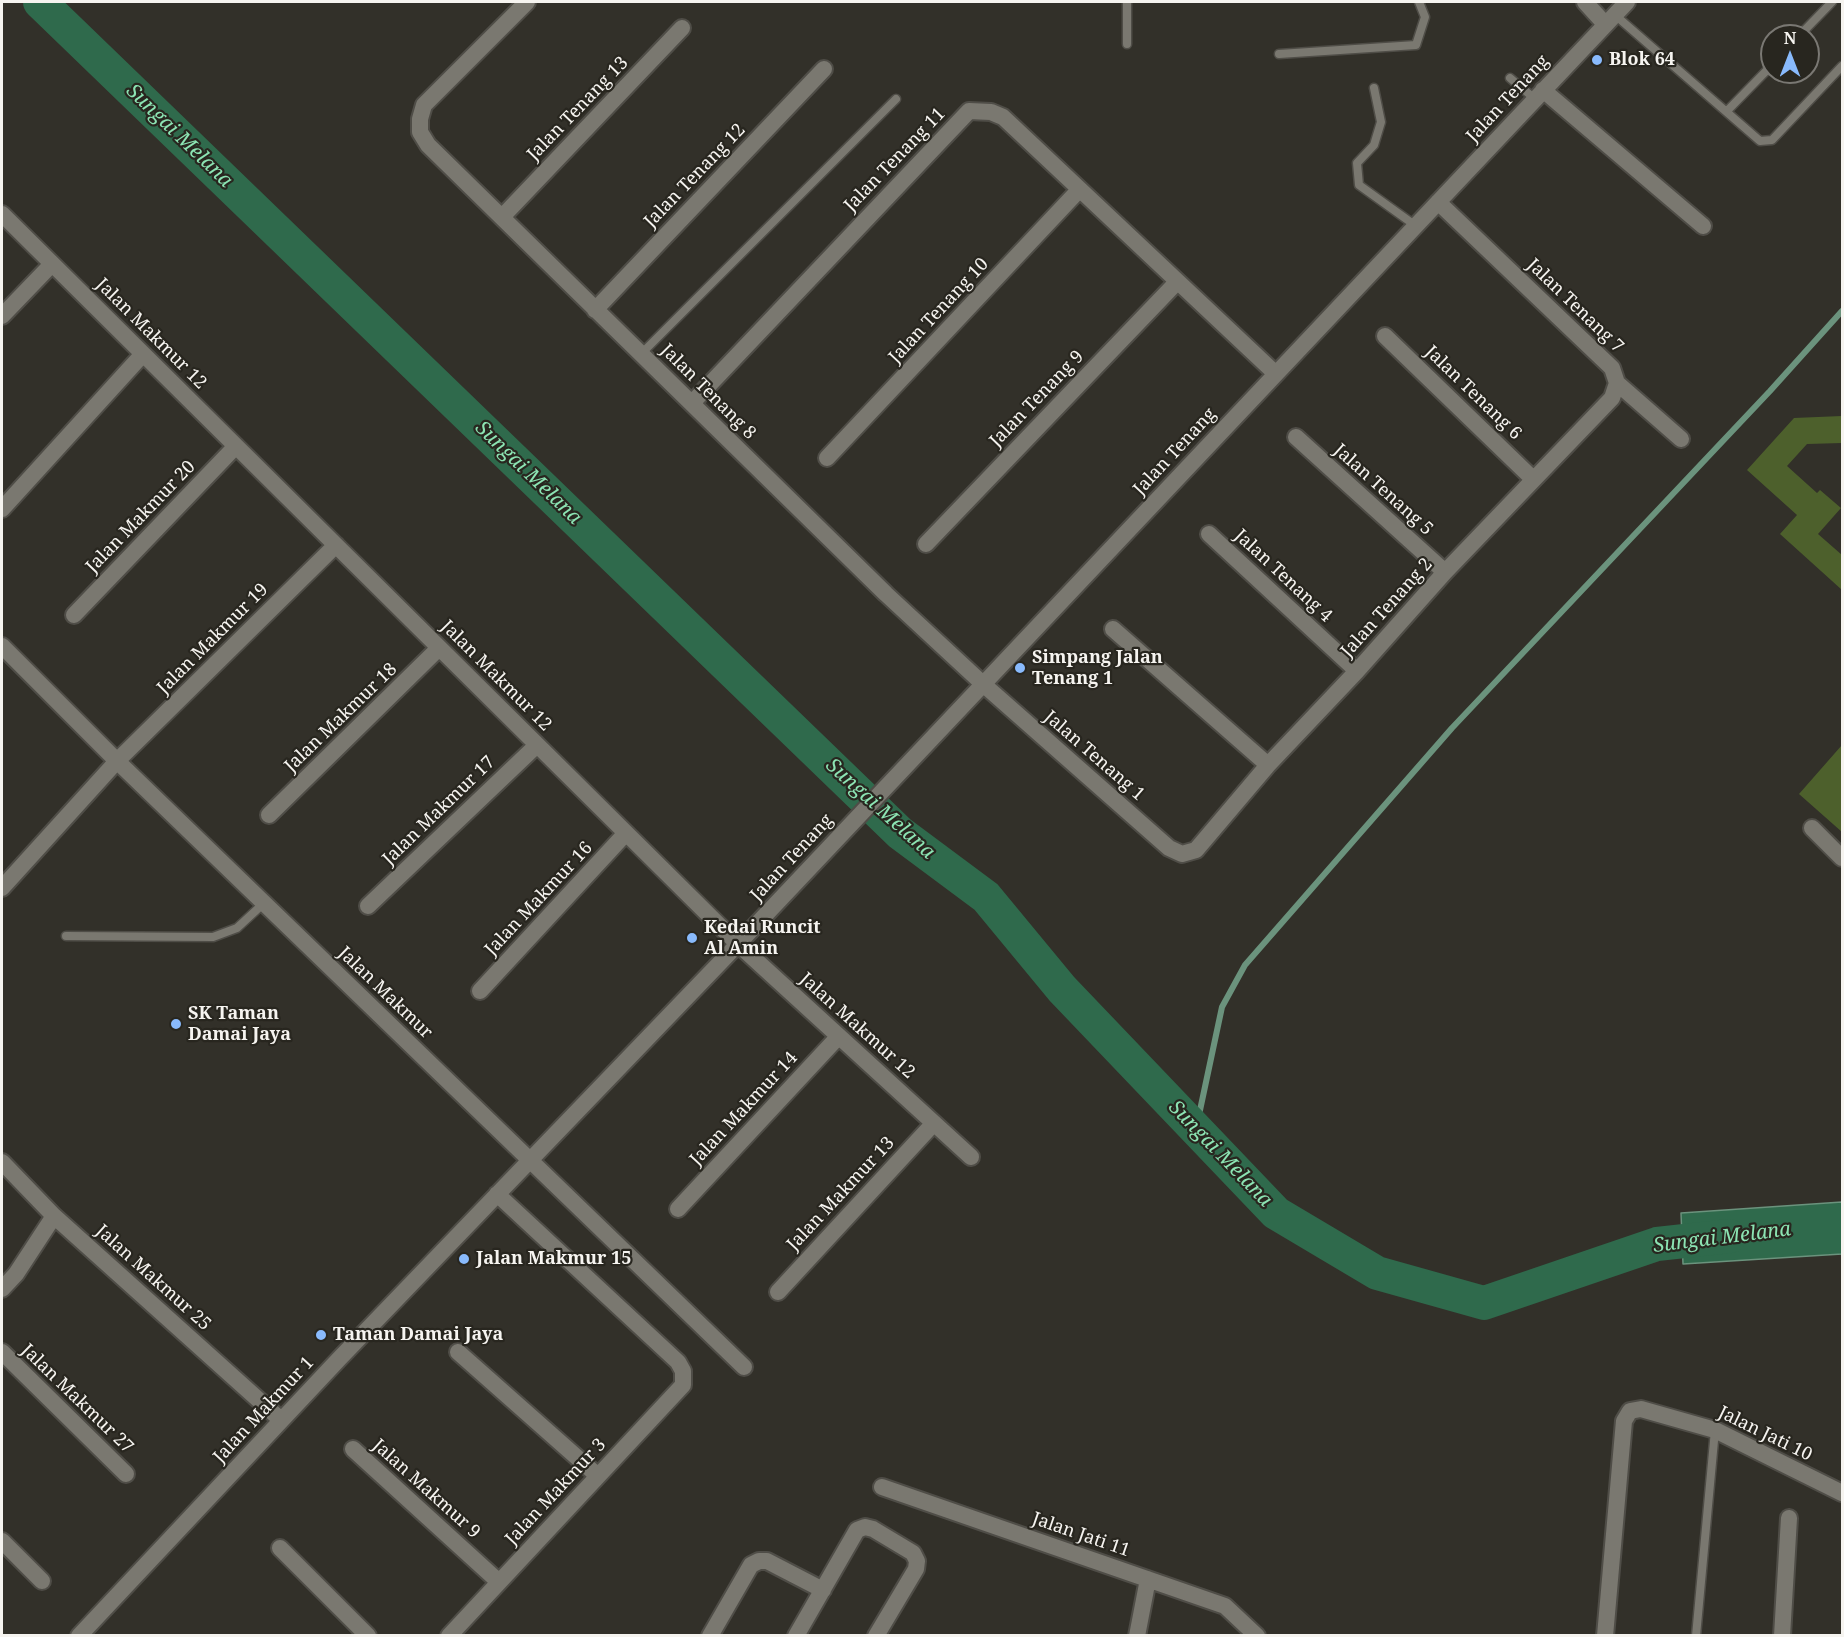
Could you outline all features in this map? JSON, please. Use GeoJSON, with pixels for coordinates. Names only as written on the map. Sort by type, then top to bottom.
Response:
{"type":"FeatureCollection","features":[{"type":"Feature","properties":{"kind":"street","name":"Jalan Tenang 8"},"geometry":{"type":"LineString","coordinates":[[527,2],[424,105],[420,119],[420,132],[428,145],[595,310],[642,353],[814,525],[983,684]]}},
{"type":"Feature","properties":{"kind":"street"},"geometry":{"type":"LineString","coordinates":[[1585,2],[1610,20]]}},
{"type":"Feature","properties":{"kind":"street","name":"Jalan Tenang"},"geometry":{"type":"LineString","coordinates":[[738,944],[1627,2]]}},
{"type":"Feature","properties":{"kind":"street","name":"Jalan Tenang 13"},"geometry":{"type":"LineString","coordinates":[[502,217],[682,28]]}},
{"type":"Feature","properties":{"kind":"street","name":"Jalan Tenang 12"},"geometry":{"type":"LineString","coordinates":[[595,310],[824,69]]}},
{"type":"Feature","properties":{"kind":"street"},"geometry":{"type":"LineString","coordinates":[[1539,95],[1703,226]]}},
{"type":"Feature","properties":{"kind":"street","name":"Jalan Tenang 11"},"geometry":{"type":"LineString","coordinates":[[692,403],[969,111],[991,112],[1003,117],[1276,374]]}},
{"type":"Feature","properties":{"kind":"street","name":"Jalan Tenang 10"},"geometry":{"type":"LineString","coordinates":[[827,458],[1079,190]]}},
{"type":"Feature","properties":{"kind":"street","name":"Jalan Tenang 7"},"geometry":{"type":"LineString","coordinates":[[1438,202],[1612,368],[1617,383],[1681,439]]}},
{"type":"Feature","properties":{"kind":"street","name":"Jalan Makmur 12"},"geometry":{"type":"LineString","coordinates":[[2,214],[738,944],[971,1157]]}},
{"type":"Feature","properties":{"kind":"street"},"geometry":{"type":"LineString","coordinates":[[2,316],[52,264]]}},
{"type":"Feature","properties":{"kind":"street","name":"Jalan Tenang 9"},"geometry":{"type":"LineString","coordinates":[[926,544],[1177,282]]}},
{"type":"Feature","properties":{"kind":"street","name":"Jalan Tenang 6"},"geometry":{"type":"LineString","coordinates":[[1385,336],[1533,479]]}},
{"type":"Feature","properties":{"kind":"street"},"geometry":{"type":"LineString","coordinates":[[2,509],[143,354]]}},
{"type":"Feature","properties":{"kind":"street","name":"Jalan Tenang 2"},"geometry":{"type":"LineString","coordinates":[[1182,854],[1196,850],[1268,765],[1445,572],[1612,398],[1617,383]]}},
{"type":"Feature","properties":{"kind":"street","name":"Jalan Tenang 5"},"geometry":{"type":"LineString","coordinates":[[1296,437],[1445,572]]}},
{"type":"Feature","properties":{"kind":"street","name":"Jalan Makmur 20"},"geometry":{"type":"LineString","coordinates":[[74,615],[236,446]]}},
{"type":"Feature","properties":{"kind":"street","name":"Jalan Tenang 4"},"geometry":{"type":"LineString","coordinates":[[1209,534],[1357,670]]}},
{"type":"Feature","properties":{"kind":"street","name":"Jalan Makmur 19"},"geometry":{"type":"LineString","coordinates":[[2,888],[117,761],[336,545]]}},
{"type":"Feature","properties":{"kind":"street"},"geometry":{"type":"LineString","coordinates":[[1113,629],[1268,765]]}},
{"type":"Feature","properties":{"kind":"street","name":"Jalan Makmur"},"geometry":{"type":"LineString","coordinates":[[2,646],[117,761],[744,1366]]}},
{"type":"Feature","properties":{"kind":"street","name":"Jalan Makmur 18"},"geometry":{"type":"LineString","coordinates":[[269,815],[440,648]]}},
{"type":"Feature","properties":{"kind":"street","name":"Jalan Tenang 1"},"geometry":{"type":"LineString","coordinates":[[983,684],[1169,848],[1182,854]]}},
{"type":"Feature","properties":{"kind":"street","name":"Jalan Makmur 17"},"geometry":{"type":"LineString","coordinates":[[368,906],[537,745]]}},
{"type":"Feature","properties":{"kind":"street"},"geometry":{"type":"LineString","coordinates":[[1812,828],[1842,858]]}},
{"type":"Feature","properties":{"kind":"street","name":"Jalan Makmur 16"},"geometry":{"type":"LineString","coordinates":[[480,991],[626,833]]}},
{"type":"Feature","properties":{"kind":"street"},"geometry":{"type":"LineString","coordinates":[[529,1159],[738,944]]}},
{"type":"Feature","properties":{"kind":"street","name":"Jalan Makmur 14"},"geometry":{"type":"LineString","coordinates":[[678,1209],[839,1036]]}},
{"type":"Feature","properties":{"kind":"street","name":"Jalan Makmur 13"},"geometry":{"type":"LineString","coordinates":[[778,1292],[934,1123]]}},
{"type":"Feature","properties":{"kind":"street","name":"Jalan Makmur 1"},"geometry":{"type":"LineString","coordinates":[[79,1635],[529,1159]]}},
{"type":"Feature","properties":{"kind":"street","name":"Jalan Makmur 25"},"geometry":{"type":"LineString","coordinates":[[2,1162],[54,1216],[281,1420]]}},
{"type":"Feature","properties":{"kind":"street","name":"Jalan Makmur 3"},"geometry":{"type":"LineString","coordinates":[[449,1635],[683,1385],[683,1371],[678,1362],[497,1194]]}},
{"type":"Feature","properties":{"kind":"street"},"geometry":{"type":"LineString","coordinates":[[2,1288],[16,1274],[54,1216]]}},
{"type":"Feature","properties":{"kind":"street","name":"Jalan Makmur 27"},"geometry":{"type":"LineString","coordinates":[[2,1352],[126,1474]]}},
{"type":"Feature","properties":{"kind":"street"},"geometry":{"type":"LineString","coordinates":[[458,1352],[598,1476]]}},
{"type":"Feature","properties":{"kind":"street","name":"Jalan Jati 10"},"geometry":{"type":"LineString","coordinates":[[1605,1635],[1624,1421],[1630,1411],[1635,1408],[1715,1430],[1842,1493]]}},
{"type":"Feature","properties":{"kind":"street","name":"Jalan Makmur 9"},"geometry":{"type":"LineString","coordinates":[[353,1449],[499,1582]]}},
{"type":"Feature","properties":{"kind":"street","name":"Jalan Jati 11"},"geometry":{"type":"LineString","coordinates":[[882,1487],[1225,1606],[1257,1635]]}},
{"type":"Feature","properties":{"kind":"street"},"geometry":{"type":"LineString","coordinates":[[1782,1635],[1789,1518]]}},
{"type":"Feature","properties":{"kind":"street"},"geometry":{"type":"LineString","coordinates":[[796,1635],[857,1530],[865,1527],[873,1529],[913,1552],[917,1561],[916,1569],[876,1635]]}},
{"type":"Feature","properties":{"kind":"street"},"geometry":{"type":"LineString","coordinates":[[2,1541],[42,1581]]}},
{"type":"Feature","properties":{"kind":"street"},"geometry":{"type":"LineString","coordinates":[[280,1548],[368,1635]]}},
{"type":"Feature","properties":{"kind":"street"},"geometry":{"type":"LineString","coordinates":[[710,1635],[751,1565],[759,1561],[767,1561],[823,1590]]}},
{"type":"Feature","properties":{"kind":"street"},"geometry":{"type":"LineString","coordinates":[[1137,1635],[1148,1579]]}},
{"type":"Feature","properties":{"kind":"lane"},"geometry":{"type":"LineString","coordinates":[[1126,2],[1127,44]]}},
{"type":"Feature","properties":{"kind":"lane"},"geometry":{"type":"LineString","coordinates":[[1279,54],[1416,45],[1425,17],[1419,2]]}},
{"type":"Feature","properties":{"kind":"lane"},"geometry":{"type":"LineString","coordinates":[[1811,24],[1832,2]]}},
{"type":"Feature","properties":{"kind":"lane"},"geometry":{"type":"LineString","coordinates":[[1610,20],[1727,111],[1760,141],[1772,140],[1842,66]]}},
{"type":"Feature","properties":{"kind":"lane"},"geometry":{"type":"LineString","coordinates":[[1727,111],[1760,77]]}},
{"type":"Feature","properties":{"kind":"lane"},"geometry":{"type":"LineString","coordinates":[[1510,78],[1539,95]]}},
{"type":"Feature","properties":{"kind":"lane"},"geometry":{"type":"LineString","coordinates":[[1374,88],[1382,122],[1374,146],[1358,163],[1359,184],[1416,226]]}},
{"type":"Feature","properties":{"kind":"lane"},"geometry":{"type":"LineString","coordinates":[[642,353],[896,99]]}},
{"type":"Feature","properties":{"kind":"lane"},"geometry":{"type":"LineString","coordinates":[[66,936],[213,937],[237,928],[264,903]]}},
{"type":"Feature","properties":{"kind":"lane"},"geometry":{"type":"LineString","coordinates":[[1696,1635],[1715,1430]]}},
{"type":"Feature","properties":{"kind":"water"},"geometry":{"type":"Polygon","coordinates":[[[1842,1202],[1842,1254],[1683,1264],[1681,1213],[1842,1202]]]}},
{"type":"Feature","properties":{"kind":"building"},"geometry":{"type":"Polygon","coordinates":[[[1842,416],[1842,443],[1807,444],[1787,466],[1817,493],[1820,490],[1841,508],[1818,534],[1842,555],[1842,590],[1780,534],[1797,515],[1747,470],[1794,418],[1842,416]]]}},
{"type":"Feature","properties":{"kind":"building"},"geometry":{"type":"Polygon","coordinates":[[[1842,745],[1842,832],[1799,794],[1842,745]]]}},
{"type":"Feature","properties":{"kind":"waterway","name":"Sungai Melana"},"geometry":{"type":"LineString","coordinates":[[40,2],[900,833],[986,897],[1062,989],[1276,1213],[1377,1273],[1484,1303],[1657,1244],[1730,1236]]}},
{"type":"Feature","properties":{"kind":"waterway"},"geometry":{"type":"LineString","coordinates":[[1196,1129],[1222,1007],[1245,965],[1452,728],[1770,391],[1842,311]]}},
{"type":"Feature","properties":{"kind":"place","name":"Blok 64"},"geometry":{"type":"Point","coordinates":[1597,60]}},
{"type":"Feature","properties":{"kind":"place","name":"Simpang Jalan Tenang 1"},"geometry":{"type":"Point","coordinates":[1020,668]}},
{"type":"Feature","properties":{"kind":"place","name":"Kedai Runcit Al Amin"},"geometry":{"type":"Point","coordinates":[692,938]}},
{"type":"Feature","properties":{"kind":"place","name":"SK Taman Damai Jaya"},"geometry":{"type":"Point","coordinates":[176,1024]}},
{"type":"Feature","properties":{"kind":"place","name":"Jalan Makmur 15"},"geometry":{"type":"Point","coordinates":[464,1259]}},
{"type":"Feature","properties":{"kind":"place","name":"Taman Damai Jaya"},"geometry":{"type":"Point","coordinates":[321,1335]}}]}
